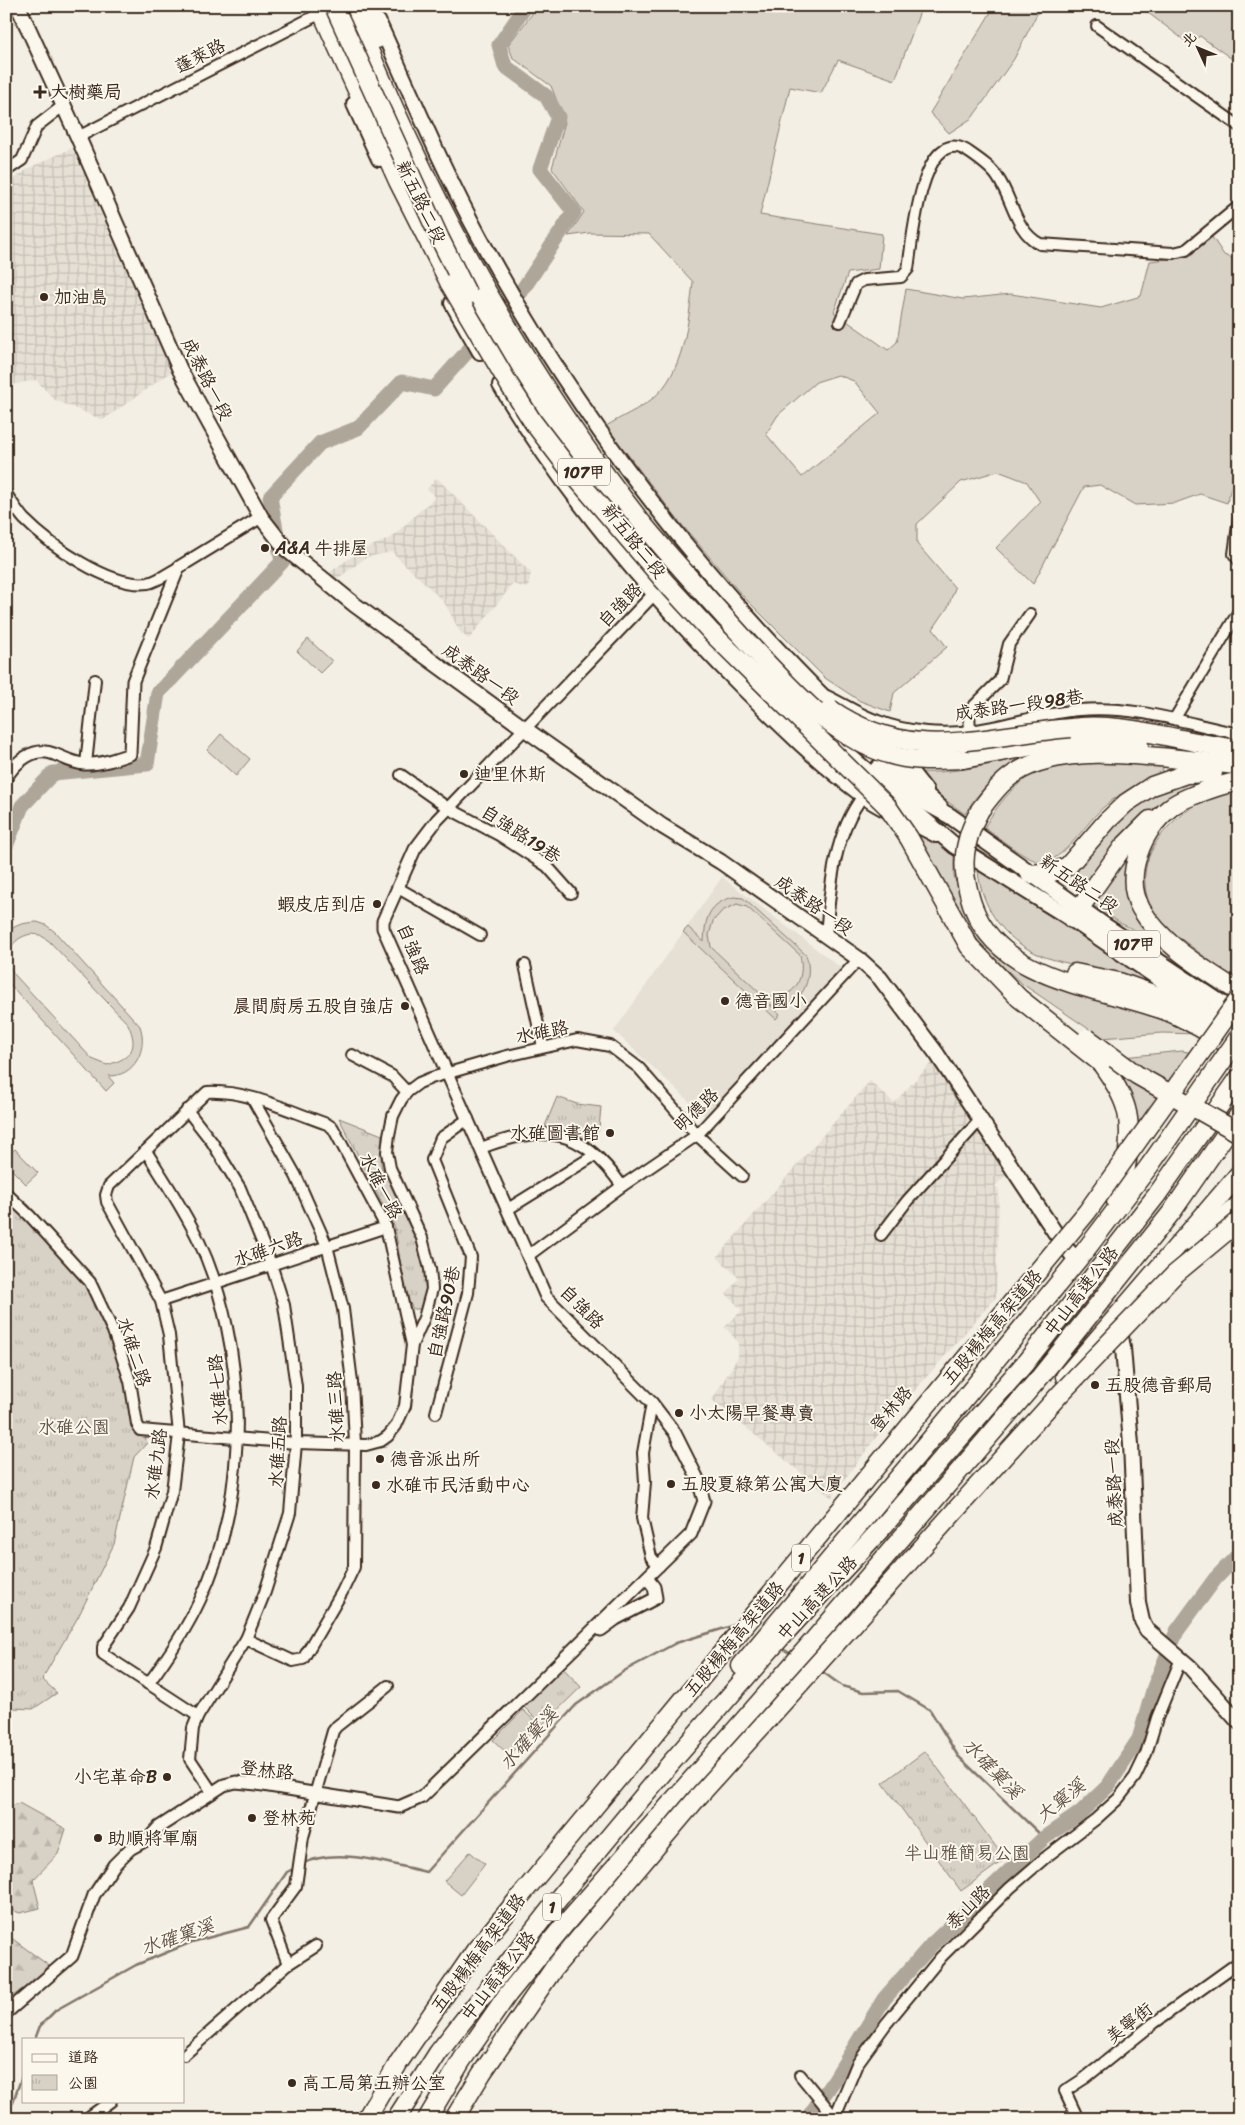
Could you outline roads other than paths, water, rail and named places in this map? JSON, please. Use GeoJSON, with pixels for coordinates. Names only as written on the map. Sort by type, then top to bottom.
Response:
{"type":"FeatureCollection","features":[{"type":"Feature","properties":{"kind":"highway"},"geometry":{"type":"LineString","coordinates":[[367,6],[370,23],[460,223],[497,291],[642,523]]}},
{"type":"Feature","properties":{"kind":"highway"},"geometry":{"type":"LineString","coordinates":[[331,8],[398,181],[450,284],[533,422],[572,473],[666,583],[712,633],[887,806],[904,830],[968,946],[1019,998],[1101,1063],[1124,1100],[1131,1126],[1125,1173],[1119,1196],[1102,1226],[1078,1253]]}},
{"type":"Feature","properties":{"kind":"highway"},"geometry":{"type":"LineString","coordinates":[[331,8],[428,178],[498,313],[560,410],[617,492],[680,569],[790,688],[842,732],[886,754],[911,760],[963,759],[1054,742],[1108,740],[1239,757]]}},
{"type":"Feature","properties":{"kind":"highway"},"geometry":{"type":"LineString","coordinates":[[331,8],[436,230],[483,324],[516,380],[577,469],[628,537]]}},
{"type":"Feature","properties":{"kind":"highway"},"geometry":{"type":"LineString","coordinates":[[763,658],[804,692],[846,720],[883,737],[936,744],[966,742],[1034,730],[1116,728],[1212,746],[1239,749]]}},
{"type":"Feature","properties":{"kind":"highway"},"geometry":{"type":"LineString","coordinates":[[1239,765],[1116,754],[1079,754],[1044,759],[1014,773],[1000,786],[980,810],[970,829],[964,867],[974,910],[990,937],[1028,966],[1054,978],[1169,1013],[1239,1051]]}},
{"type":"Feature","properties":{"kind":"highway"},"geometry":{"type":"LineString","coordinates":[[1030,874],[1053,872],[1068,866],[1107,821],[1126,803],[1152,786],[1186,774],[1239,770]]}},
{"type":"Feature","properties":{"kind":"highway"},"geometry":{"type":"LineString","coordinates":[[860,778],[891,803],[914,836],[960,924],[971,940],[1006,976],[1137,1075],[1239,1133]]}},
{"type":"Feature","properties":{"kind":"highway"},"geometry":{"type":"LineString","coordinates":[[1077,914],[1123,847],[1148,821],[1172,806],[1204,791],[1239,782]]}},
{"type":"Feature","properties":{"kind":"highway"},"geometry":{"type":"LineString","coordinates":[[1172,806],[1150,831],[1135,864],[1134,886],[1140,906],[1156,931],[1201,967],[1239,992]]}},
{"type":"Feature","properties":{"kind":"highway"},"geometry":{"type":"LineString","coordinates":[[980,921],[1026,957],[1046,966],[1119,982],[1217,1017]]}},
{"type":"Feature","properties":{"kind":"highway","name":"五股楊梅高架道路"},"geometry":{"type":"LineString","coordinates":[[366,2119],[399,2062],[474,1951],[1087,1212],[1239,998]]}},
{"type":"Feature","properties":{"kind":"highway"},"geometry":{"type":"LineString","coordinates":[[771,1638],[1150,1165],[1239,1037]]}},
{"type":"Feature","properties":{"kind":"highway","name":"中山高速公路"},"geometry":{"type":"LineString","coordinates":[[396,2119],[438,2054],[566,1888],[670,1764],[771,1638],[880,1530],[1026,1362],[1156,1196],[1237,1080]]}},
{"type":"Feature","properties":{"kind":"highway","name":"中山高速公路"},"geometry":{"type":"LineString","coordinates":[[427,2119],[462,2060],[508,1994],[565,1924],[809,1653],[1040,1377],[1171,1213],[1239,1116]]}},
{"type":"Feature","properties":{"kind":"highway"},"geometry":{"type":"LineString","coordinates":[[809,1653],[1025,1423],[1239,1174]]}},
{"type":"Feature","properties":{"kind":"highway"},"geometry":{"type":"LineString","coordinates":[[1137,1294],[1216,1212],[1239,1192]]}},
{"type":"Feature","properties":{"kind":"highway"},"geometry":{"type":"LineString","coordinates":[[1137,1294],[1182,1250],[1239,1205]]}},
{"type":"Feature","properties":{"kind":"highway","name":"1"},"geometry":{"type":"LineString","coordinates":[[454,2119],[482,2073],[554,1968],[698,1797],[1060,1394],[1174,1275],[1239,1221]]}},
{"type":"Feature","properties":{"kind":"highway"},"geometry":{"type":"LineString","coordinates":[[461,2076],[516,2000],[574,1929],[797,1666]]}},
{"type":"Feature","properties":{"kind":"highway"},"geometry":{"type":"LineString","coordinates":[[438,2119],[508,1994]]}},
{"type":"Feature","properties":{"kind":"highway"},"geometry":{"type":"LineString","coordinates":[[390,2119],[438,2054]]}},
{"type":"Feature","properties":{"kind":"main road","name":"成泰路一段"},"geometry":{"type":"LineString","coordinates":[[18,6],[64,105],[180,370],[261,517],[286,549],[328,583],[525,729],[662,826],[721,862],[859,959],[880,978],[937,1054],[1060,1240],[1078,1253]]}},
{"type":"Feature","properties":{"kind":"main road","name":"新五路二段"},"geometry":{"type":"LineString","coordinates":[[372,6],[451,180],[511,293],[562,377],[613,451],[695,557],[816,690],[892,765],[950,816],[1030,874],[1077,914],[1239,1033]]}},
{"type":"Feature","properties":{"kind":"main road","name":"新五路二段"},"geometry":{"type":"LineString","coordinates":[[331,8],[443,237],[496,335],[586,474],[674,576],[827,724],[880,770],[919,799],[950,816]]}},
{"type":"Feature","properties":{"kind":"main road","name":"新五路二段"},"geometry":{"type":"LineString","coordinates":[[331,8],[367,134],[412,228],[457,312],[510,402],[574,494],[653,595],[779,724],[864,796],[1077,914],[1120,934],[1239,1015]]}},
{"type":"Feature","properties":{"kind":"main road","name":"新五路二段"},"geometry":{"type":"LineString","coordinates":[[331,8],[429,188],[495,315],[545,396],[589,460],[674,576],[720,635],[820,731],[955,846]]}},
{"type":"Feature","properties":{"kind":"main road"},"geometry":{"type":"LineString","coordinates":[[537,401],[574,494]]}},
{"type":"Feature","properties":{"kind":"main road"},"geometry":{"type":"LineString","coordinates":[[1120,934],[1166,949],[1201,967]]}},
{"type":"Feature","properties":{"kind":"main road","name":"成泰路一段"},"geometry":{"type":"LineString","coordinates":[[1118,1325],[1123,1348],[1132,1454],[1138,1603],[1142,1621],[1151,1636],[1181,1658]]}},
{"type":"Feature","properties":{"kind":"main road"},"geometry":{"type":"LineString","coordinates":[[1181,1658],[1239,1722]]}},
{"type":"Feature","properties":{"kind":"street","name":"蓬萊路"},"geometry":{"type":"LineString","coordinates":[[78,137],[331,8]]}},
{"type":"Feature","properties":{"kind":"street"},"geometry":{"type":"LineString","coordinates":[[1097,26],[1239,126]]}},
{"type":"Feature","properties":{"kind":"street"},"geometry":{"type":"LineString","coordinates":[[6,171],[22,160],[36,126],[64,105]]}},
{"type":"Feature","properties":{"kind":"street"},"geometry":{"type":"LineString","coordinates":[[840,322],[856,284],[864,280],[901,277],[908,269],[918,200],[923,182],[939,154],[946,148],[956,146],[966,150],[984,163],[998,177],[1022,229],[1031,240],[1040,244],[1173,253],[1186,250],[1239,206]]}},
{"type":"Feature","properties":{"kind":"street"},"geometry":{"type":"LineString","coordinates":[[6,494],[24,518],[70,557],[104,574],[128,583],[150,583],[261,517]]}},
{"type":"Feature","properties":{"kind":"street"},"geometry":{"type":"LineString","coordinates":[[1239,518],[1234,554],[1239,561]]}},
{"type":"Feature","properties":{"kind":"street","name":"自強路"},"geometry":{"type":"LineString","coordinates":[[647,1578],[690,1534],[704,1501],[698,1477],[690,1459],[666,1418],[546,1297],[383,928],[383,921],[415,849],[437,820],[653,595],[695,557]]}},
{"type":"Feature","properties":{"kind":"street"},"geometry":{"type":"LineString","coordinates":[[6,778],[15,765],[26,756],[41,752],[53,753],[73,763],[86,764],[112,760],[130,754],[133,681],[179,567]]}},
{"type":"Feature","properties":{"kind":"street"},"geometry":{"type":"LineString","coordinates":[[1175,718],[1239,611]]}},
{"type":"Feature","properties":{"kind":"street"},"geometry":{"type":"LineString","coordinates":[[970,732],[969,711],[1000,680],[1009,644],[1030,614]]}},
{"type":"Feature","properties":{"kind":"street"},"geometry":{"type":"LineString","coordinates":[[86,764],[95,680]]}},
{"type":"Feature","properties":{"kind":"street","name":"成泰路一段98巷"},"geometry":{"type":"LineString","coordinates":[[816,690],[876,721],[899,728],[927,732],[970,732],[1078,710],[1131,710],[1175,718],[1239,734]]}},
{"type":"Feature","properties":{"kind":"street"},"geometry":{"type":"LineString","coordinates":[[927,732],[919,738],[912,748],[908,760],[913,772],[924,784],[935,802]]}},
{"type":"Feature","properties":{"kind":"street","name":"自強路19巷"},"geometry":{"type":"LineString","coordinates":[[401,775],[448,808],[500,835],[547,866],[571,893]]}},
{"type":"Feature","properties":{"kind":"street"},"geometry":{"type":"LineString","coordinates":[[826,936],[829,893],[843,829],[852,812],[864,796]]}},
{"type":"Feature","properties":{"kind":"street"},"geometry":{"type":"LineString","coordinates":[[398,888],[480,935]]}},
{"type":"Feature","properties":{"kind":"street","name":"明德路"},"geometry":{"type":"LineString","coordinates":[[528,1255],[622,1186],[697,1135],[859,959]]}},
{"type":"Feature","properties":{"kind":"street"},"geometry":{"type":"LineString","coordinates":[[525,965],[543,1047]]}},
{"type":"Feature","properties":{"kind":"street","name":"水碓路"},"geometry":{"type":"LineString","coordinates":[[448,1072],[577,1040],[610,1046],[639,1068],[697,1135],[742,1176]]}},
{"type":"Feature","properties":{"kind":"street"},"geometry":{"type":"LineString","coordinates":[[352,1055],[392,1076],[407,1092]]}},
{"type":"Feature","properties":{"kind":"street","name":"水碓一路"},"geometry":{"type":"LineString","coordinates":[[355,1444],[366,1445],[380,1441],[388,1436],[396,1426],[405,1406],[412,1345],[424,1318],[432,1288],[430,1269],[422,1238],[390,1168],[387,1152],[393,1116],[407,1092],[418,1083],[448,1072]]}},
{"type":"Feature","properties":{"kind":"street","name":"水碓一路"},"geometry":{"type":"LineString","coordinates":[[187,1110],[207,1092],[218,1091],[252,1098],[327,1124],[333,1128],[386,1227],[412,1345]]}},
{"type":"Feature","properties":{"kind":"street","name":"水碓三路"},"geometry":{"type":"LineString","coordinates":[[246,1639],[293,1661],[303,1659],[342,1592],[354,1567],[355,1444],[352,1382],[343,1309],[327,1246],[296,1176],[252,1098]]}},
{"type":"Feature","properties":{"kind":"street"},"geometry":{"type":"LineString","coordinates":[[146,1151],[187,1110]]}},
{"type":"Feature","properties":{"kind":"street","name":"水碓五路"},"geometry":{"type":"LineString","coordinates":[[187,1110],[212,1142],[240,1188],[271,1264],[284,1304],[296,1386],[296,1443],[290,1513],[265,1592],[246,1639],[198,1716],[193,1728],[190,1759],[212,1792]]}},
{"type":"Feature","properties":{"kind":"street","name":"自強路90巷"},"geometry":{"type":"LineString","coordinates":[[436,1413],[468,1293],[471,1257],[432,1160],[441,1138],[468,1119]]}},
{"type":"Feature","properties":{"kind":"street"},"geometry":{"type":"LineString","coordinates":[[881,1236],[907,1201],[980,1120]]}},
{"type":"Feature","properties":{"kind":"street"},"geometry":{"type":"LineString","coordinates":[[481,1148],[519,1136],[552,1133],[568,1138],[595,1155],[622,1186]]}},
{"type":"Feature","properties":{"kind":"street","name":"水碓七路"},"geometry":{"type":"LineString","coordinates":[[146,1151],[176,1199],[198,1240],[215,1285],[230,1340],[238,1410],[238,1438],[228,1515],[213,1568],[201,1599],[175,1647],[148,1684]]}},
{"type":"Feature","properties":{"kind":"street","name":"水碓九路"},"geometry":{"type":"LineString","coordinates":[[146,1151],[109,1186],[106,1195],[107,1202],[161,1301],[169,1335],[179,1434],[172,1491],[156,1548],[129,1608],[104,1647],[103,1654],[198,1716]]}},
{"type":"Feature","properties":{"kind":"street"},"geometry":{"type":"LineString","coordinates":[[508,1209],[595,1155]]}},
{"type":"Feature","properties":{"kind":"street","name":"水碓二路"},"geometry":{"type":"LineString","coordinates":[[6,1194],[30,1216],[90,1282],[113,1331],[121,1354],[130,1381],[137,1424],[140,1430],[296,1443],[355,1444]]}},
{"type":"Feature","properties":{"kind":"street","name":"水碓六路"},"geometry":{"type":"LineString","coordinates":[[161,1301],[215,1285],[271,1264],[386,1227]]}},
{"type":"Feature","properties":{"kind":"street","name":"登林路"},"geometry":{"type":"LineString","coordinates":[[756,1607],[855,1485],[883,1444],[1060,1240]]}},
{"type":"Feature","properties":{"kind":"street"},"geometry":{"type":"LineString","coordinates":[[652,1402],[643,1453],[645,1482],[642,1518],[652,1557],[659,1566]]}},
{"type":"Feature","properties":{"kind":"street","name":"登林路"},"geometry":{"type":"LineString","coordinates":[[6,2013],[72,1956],[94,1895],[114,1865],[130,1849],[148,1839],[159,1827],[212,1792],[224,1785],[236,1782],[399,1806],[422,1797],[569,1652],[647,1578],[654,1587],[656,1598],[616,1619],[569,1652]]}},
{"type":"Feature","properties":{"kind":"street","name":"泰山路"},"geometry":{"type":"LineString","coordinates":[[835,2118],[857,2064],[886,2024],[940,1957],[1010,1888],[1118,1799],[1135,1777],[1146,1754],[1157,1718],[1181,1658]]}},
{"type":"Feature","properties":{"kind":"street"},"geometry":{"type":"LineString","coordinates":[[288,1964],[271,1920],[296,1886],[303,1837],[332,1731],[388,1686]]}},
{"type":"Feature","properties":{"kind":"street"},"geometry":{"type":"LineString","coordinates":[[185,2054],[288,1964],[316,1946]]}},
{"type":"Feature","properties":{"kind":"street","name":"美寧街"},"geometry":{"type":"LineString","coordinates":[[1078,2119],[1065,2091],[1085,2078],[1154,2023],[1239,1962]]}},
{"type":"Feature","properties":{"kind":"street"},"geometry":{"type":"LineString","coordinates":[[800,2075],[835,2118]]}},
{"type":"Feature","properties":{"kind":"street"},"geometry":{"type":"LineString","coordinates":[[86,2119],[110,2102]]}},
{"type":"Feature","properties":{"kind":"waterway"},"geometry":{"type":"LineString","coordinates":[[6,846],[22,806],[53,773],[147,764],[158,693],[282,562],[270,497],[320,443],[358,428],[402,382],[434,389],[523,289],[574,212],[540,169],[558,117],[546,96],[505,66],[499,45],[526,6]]}},
{"type":"Feature","properties":{"kind":"waterway","name":"大窠溪"},"geometry":{"type":"LineString","coordinates":[[807,2119],[835,2079],[884,1999],[932,1944],[1044,1838],[1080,1813],[1108,1786],[1139,1739],[1154,1687],[1177,1631],[1215,1579],[1239,1554]]}},
{"type":"Feature","properties":{"kind":"waterway","name":"水確窠溪"},"geometry":{"type":"LineString","coordinates":[[302,1864],[316,1859],[331,1857],[363,1858],[426,1872],[576,1705],[624,1671],[676,1643],[735,1625]]}},
{"type":"Feature","properties":{"kind":"waterway","name":"水確窠溪"},"geometry":{"type":"LineString","coordinates":[[781,1648],[793,1655]]}},
{"type":"Feature","properties":{"kind":"waterway","name":"水確窠溪"},"geometry":{"type":"LineString","coordinates":[[820,1670],[842,1686],[863,1692],[898,1691],[930,1710],[958,1756],[1044,1838]]}},
{"type":"Feature","properties":{"kind":"waterway","name":"水確窠溪"},"geometry":{"type":"LineString","coordinates":[[35,2038],[40,2026],[56,2010],[136,1965],[192,1942],[249,1927],[287,1872],[295,1868]]}},
{"type":"Feature","properties":{"kind":"waterway","name":"水確窠溪"},"geometry":{"type":"LineString","coordinates":[[6,2114],[10,2110],[22,2077]]}},
{"type":"Feature","properties":{"kind":"tunnel"},"geometry":{"type":"LineString","coordinates":[[1072,1255],[1119,1325]]}},
{"type":"Feature","properties":{"kind":"place","name":"大樹藥局"},"geometry":{"type":"Point","coordinates":[40,92]}},
{"type":"Feature","properties":{"kind":"place","name":"加油島"},"geometry":{"type":"Point","coordinates":[44,297]}},
{"type":"Feature","properties":{"kind":"place","name":"A&A 牛排屋"},"geometry":{"type":"Point","coordinates":[265,548]}},
{"type":"Feature","properties":{"kind":"place","name":"迪里休斯"},"geometry":{"type":"Point","coordinates":[464,774]}},
{"type":"Feature","properties":{"kind":"place","name":"蝦皮店到店"},"geometry":{"type":"Point","coordinates":[377,904]}},
{"type":"Feature","properties":{"kind":"place","name":"德音國小"},"geometry":{"type":"Point","coordinates":[725,1001]}},
{"type":"Feature","properties":{"kind":"place","name":"晨間廚房五股自強店"},"geometry":{"type":"Point","coordinates":[405,1006]}},
{"type":"Feature","properties":{"kind":"place","name":"水碓圖書館"},"geometry":{"type":"Point","coordinates":[610,1133]}},
{"type":"Feature","properties":{"kind":"place","name":"五股德音郵局"},"geometry":{"type":"Point","coordinates":[1095,1385]}},
{"type":"Feature","properties":{"kind":"place","name":"小太陽早餐專賣"},"geometry":{"type":"Point","coordinates":[679,1413]}},
{"type":"Feature","properties":{"kind":"place","name":"德音派出所"},"geometry":{"type":"Point","coordinates":[380,1459]}},
{"type":"Feature","properties":{"kind":"place","name":"五股夏綠第公寓大廈"},"geometry":{"type":"Point","coordinates":[671,1484]}},
{"type":"Feature","properties":{"kind":"place","name":"水碓市民活動中心"},"geometry":{"type":"Point","coordinates":[376,1485]}},
{"type":"Feature","properties":{"kind":"place","name":"小宅革命B"},"geometry":{"type":"Point","coordinates":[167,1777]}},
{"type":"Feature","properties":{"kind":"place","name":"登林苑"},"geometry":{"type":"Point","coordinates":[252,1818]}},
{"type":"Feature","properties":{"kind":"place","name":"助順將軍廟"},"geometry":{"type":"Point","coordinates":[98,1838]}},
{"type":"Feature","properties":{"kind":"place","name":"高工局第五辦公室"},"geometry":{"type":"Point","coordinates":[292,2083]}},
{"type":"Feature","properties":{"kind":"park label","name":"水碓公園"},"geometry":{"type":"Point","coordinates":[74,1427]}},
{"type":"Feature","properties":{"kind":"park label","name":"半山雅簡易公園"},"geometry":{"type":"Point","coordinates":[967,1853]}}]}
